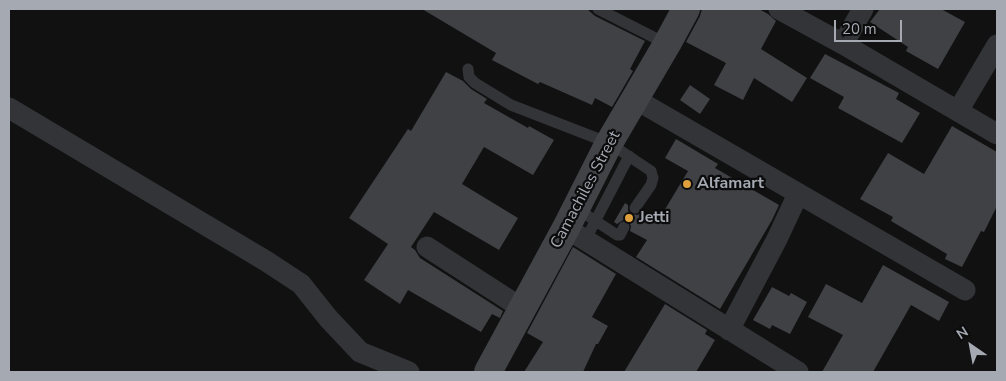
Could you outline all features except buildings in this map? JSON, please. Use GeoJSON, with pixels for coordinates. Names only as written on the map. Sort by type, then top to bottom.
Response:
{"type":"FeatureCollection","features":[{"type":"Feature","properties":{"kind":"street","name":"Camachiles Street"},"geometry":{"type":"LineString","coordinates":[[488,372],[523,309],[581,225],[619,150],[635,99],[686,9]]}},
{"type":"Feature","properties":{"kind":"street"},"geometry":{"type":"LineString","coordinates":[[779,9],[997,134]]}},
{"type":"Feature","properties":{"kind":"street"},"geometry":{"type":"LineString","coordinates":[[843,44],[863,9]]}},
{"type":"Feature","properties":{"kind":"street"},"geometry":{"type":"LineString","coordinates":[[958,111],[997,45]]}},
{"type":"Feature","properties":{"kind":"street"},"geometry":{"type":"LineString","coordinates":[[635,99],[966,290]]}},
{"type":"Feature","properties":{"kind":"street"},"geometry":{"type":"LineString","coordinates":[[9,108],[266,261],[301,284],[328,318],[360,352],[409,372]]}},
{"type":"Feature","properties":{"kind":"street"},"geometry":{"type":"LineString","coordinates":[[728,330],[778,239],[798,194]]}},
{"type":"Feature","properties":{"kind":"street"},"geometry":{"type":"LineString","coordinates":[[581,225],[728,330],[798,372]]}},
{"type":"Feature","properties":{"kind":"street"},"geometry":{"type":"LineString","coordinates":[[427,247],[523,309]]}},
{"type":"Feature","properties":{"kind":"lane"},"geometry":{"type":"LineString","coordinates":[[598,9],[667,44]]}},
{"type":"Feature","properties":{"kind":"lane"},"geometry":{"type":"LineString","coordinates":[[468,69],[469,77],[475,83],[511,105],[619,150],[651,171],[654,178],[651,185],[635,208]]}},
{"type":"Feature","properties":{"kind":"lane"},"geometry":{"type":"LineString","coordinates":[[581,225],[617,235],[624,228]]}},
{"type":"Feature","properties":{"kind":"place","name":"Alfamart"},"geometry":{"type":"Point","coordinates":[687,184]}},
{"type":"Feature","properties":{"kind":"place","name":"Jetti"},"geometry":{"type":"Point","coordinates":[629,218]}}]}
